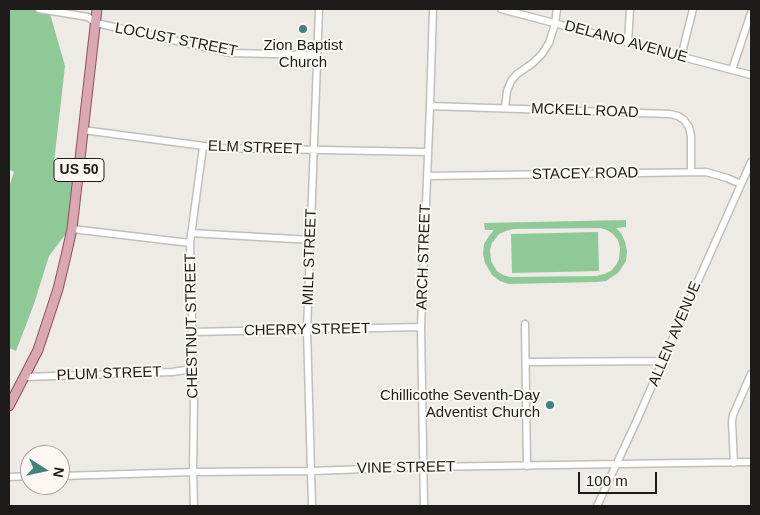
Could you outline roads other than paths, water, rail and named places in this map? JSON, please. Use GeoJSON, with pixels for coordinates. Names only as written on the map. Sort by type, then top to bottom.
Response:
{"type":"FeatureCollection","features":[{"type":"Feature","properties":{"kind":"main road","name":"US 50"},"geometry":{"type":"LineString","coordinates":[[9,406],[38,350],[50,317],[72,229],[97,9]]}},
{"type":"Feature","properties":{"kind":"street","name":"LOCUST STREET"},"geometry":{"type":"LineString","coordinates":[[39,9],[88,17],[96,23],[231,53],[317,55]]}},
{"type":"Feature","properties":{"kind":"street","name":"MILL STREET"},"geometry":{"type":"LineString","coordinates":[[312,506],[307,330],[319,9]]}},
{"type":"Feature","properties":{"kind":"street","name":"ARCH STREET"},"geometry":{"type":"LineString","coordinates":[[424,506],[421,327],[433,9]]}},
{"type":"Feature","properties":{"kind":"street","name":"DELANO AVENUE"},"geometry":{"type":"LineString","coordinates":[[500,9],[751,75]]}},
{"type":"Feature","properties":{"kind":"street"},"geometry":{"type":"LineString","coordinates":[[505,108],[511,81],[542,54],[549,43],[558,9]]}},
{"type":"Feature","properties":{"kind":"street"},"geometry":{"type":"LineString","coordinates":[[628,43],[630,9]]}},
{"type":"Feature","properties":{"kind":"street"},"geometry":{"type":"LineString","coordinates":[[681,56],[693,9]]}},
{"type":"Feature","properties":{"kind":"street"},"geometry":{"type":"LineString","coordinates":[[732,70],[751,13]]}},
{"type":"Feature","properties":{"kind":"street","name":"MCKELL ROAD"},"geometry":{"type":"LineString","coordinates":[[430,106],[670,114],[678,116],[689,127],[691,136],[691,172]]}},
{"type":"Feature","properties":{"kind":"street","name":"ELM STREET"},"geometry":{"type":"LineString","coordinates":[[83,130],[203,147],[428,152]]}},
{"type":"Feature","properties":{"kind":"street","name":"CHESTNUT STREET"},"geometry":{"type":"LineString","coordinates":[[194,506],[190,243],[203,147]]}},
{"type":"Feature","properties":{"kind":"street","name":"ALLEN AVENUE"},"geometry":{"type":"LineString","coordinates":[[597,506],[618,464],[741,184],[749,175],[751,162]]}},
{"type":"Feature","properties":{"kind":"street","name":"STACEY ROAD"},"geometry":{"type":"LineString","coordinates":[[427,176],[706,172],[717,174],[741,184]]}},
{"type":"Feature","properties":{"kind":"street"},"geometry":{"type":"LineString","coordinates":[[72,229],[190,243]]}},
{"type":"Feature","properties":{"kind":"street"},"geometry":{"type":"LineString","coordinates":[[191,233],[311,240]]}},
{"type":"Feature","properties":{"kind":"street"},"geometry":{"type":"LineString","coordinates":[[525,324],[527,466]]}},
{"type":"Feature","properties":{"kind":"street","name":"CHERRY STREET"},"geometry":{"type":"LineString","coordinates":[[192,332],[421,327]]}},
{"type":"Feature","properties":{"kind":"street"},"geometry":{"type":"LineString","coordinates":[[526,362],[664,361]]}},
{"type":"Feature","properties":{"kind":"street","name":"PLUM STREET"},"geometry":{"type":"LineString","coordinates":[[25,377],[172,372],[193,369]]}},
{"type":"Feature","properties":{"kind":"street"},"geometry":{"type":"LineString","coordinates":[[734,462],[733,415],[751,374]]}},
{"type":"Feature","properties":{"kind":"street","name":"VINE STREET"},"geometry":{"type":"LineString","coordinates":[[70,476],[424,467],[751,462]]}},
{"type":"Feature","properties":{"kind":"place","name":"Zion Baptist Church"},"geometry":{"type":"Point","coordinates":[303,29]}},
{"type":"Feature","properties":{"kind":"place","name":"Chillicothe Seventh-Day Adventist Church"},"geometry":{"type":"Point","coordinates":[550,405]}}]}
